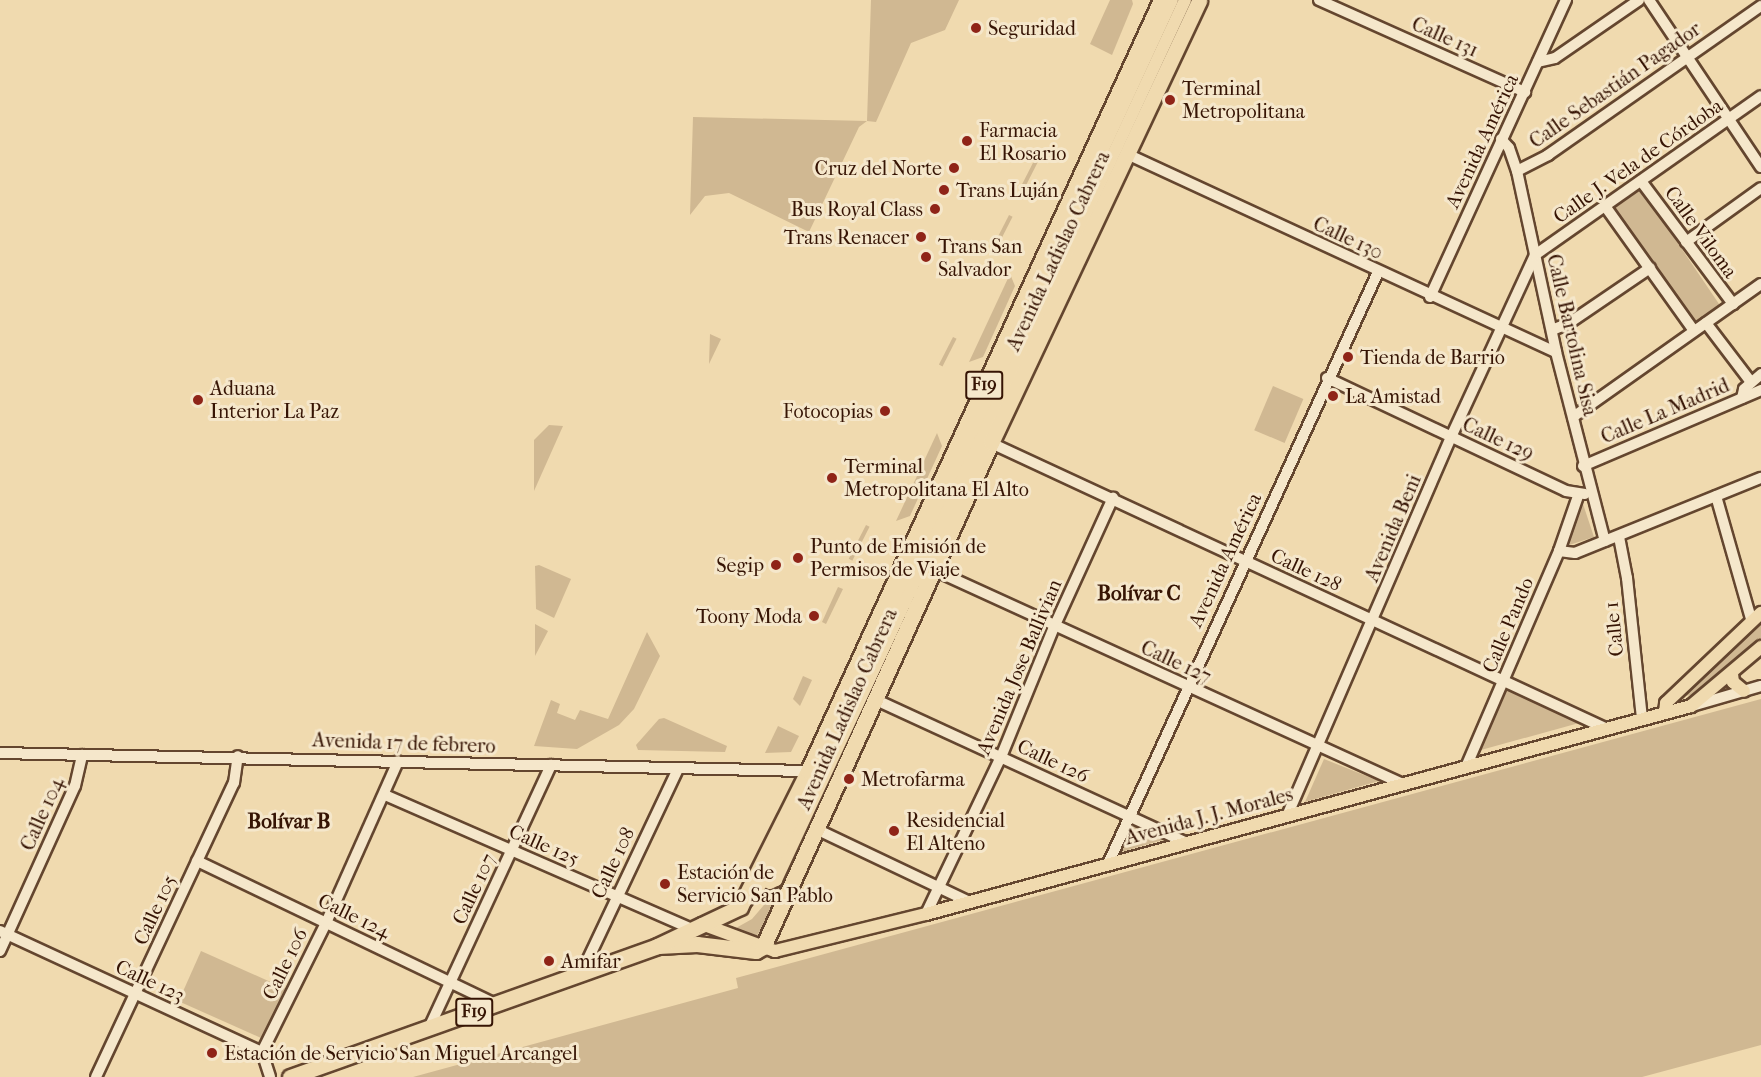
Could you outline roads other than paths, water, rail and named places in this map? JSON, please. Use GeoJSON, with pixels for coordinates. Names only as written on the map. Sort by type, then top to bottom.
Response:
{"type":"FeatureCollection","features":[{"type":"Feature","properties":{"kind":"highway","name":"Avenida Ladislao Cabrera"},"geometry":{"type":"LineString","coordinates":[[290,1077],[657,946],[695,926],[740,907],[808,771],[1161,0]]}},
{"type":"Feature","properties":{"kind":"highway","name":"Avenida Ladislao Cabrera"},"geometry":{"type":"LineString","coordinates":[[657,946],[717,945],[756,951],[763,948],[990,443],[1199,0]]}},
{"type":"Feature","properties":{"kind":"highway"},"geometry":{"type":"LineString","coordinates":[[847,760],[848,730],[868,713]]}},
{"type":"Feature","properties":{"kind":"main road","name":"Avenida Ladislao Cabrera"},"geometry":{"type":"LineString","coordinates":[[771,879],[1172,0]]}},
{"type":"Feature","properties":{"kind":"main road","name":"Avenida Ladislao Cabrera"},"geometry":{"type":"LineString","coordinates":[[740,907],[771,879],[848,730],[1185,0]]}},
{"type":"Feature","properties":{"kind":"main road"},"geometry":{"type":"LineString","coordinates":[[1665,713],[1666,703],[1756,618]]}},
{"type":"Feature","properties":{"kind":"main road"},"geometry":{"type":"LineString","coordinates":[[1692,706],[1761,647]]}},
{"type":"Feature","properties":{"kind":"main road"},"geometry":{"type":"LineString","coordinates":[[1732,674],[1733,682],[1744,691]]}},
{"type":"Feature","properties":{"kind":"main road","name":"Avenida J. J. Morales"},"geometry":{"type":"LineString","coordinates":[[763,948],[786,949],[926,914],[1692,706]]}},
{"type":"Feature","properties":{"kind":"main road"},"geometry":{"type":"LineString","coordinates":[[695,926],[763,948]]}},
{"type":"Feature","properties":{"kind":"street","name":"Calle 131"},"geometry":{"type":"LineString","coordinates":[[1319,0],[1525,92]]}},
{"type":"Feature","properties":{"kind":"street","name":"Avenida América"},"geometry":{"type":"LineString","coordinates":[[1430,297],[1566,0]]}},
{"type":"Feature","properties":{"kind":"street"},"geometry":{"type":"LineString","coordinates":[[1538,62],[1554,58],[1639,0]]}},
{"type":"Feature","properties":{"kind":"street"},"geometry":{"type":"LineString","coordinates":[[1649,0],[1761,166]]}},
{"type":"Feature","properties":{"kind":"street","name":"Calle Sebastián Pagador"},"geometry":{"type":"LineString","coordinates":[[1517,171],[1548,155],[1761,6]]}},
{"type":"Feature","properties":{"kind":"street","name":"Calle J. Vela de Córdoba"},"geometry":{"type":"LineString","coordinates":[[1535,255],[1761,96]]}},
{"type":"Feature","properties":{"kind":"street","name":"Calle Bartolina Sisa"},"geometry":{"type":"LineString","coordinates":[[1501,139],[1509,148],[1517,171],[1589,493],[1605,542]]}},
{"type":"Feature","properties":{"kind":"street","name":"Calle 130"},"geometry":{"type":"LineString","coordinates":[[1127,154],[1430,297],[1556,352]]}},
{"type":"Feature","properties":{"kind":"street","name":"Calle Viloma"},"geometry":{"type":"LineString","coordinates":[[1641,181],[1733,304]]}},
{"type":"Feature","properties":{"kind":"street"},"geometry":{"type":"LineString","coordinates":[[1686,242],[1761,188]]}},
{"type":"Feature","properties":{"kind":"street"},"geometry":{"type":"LineString","coordinates":[[1605,206],[1694,331]]}},
{"type":"Feature","properties":{"kind":"street","name":"Avenida Beni"},"geometry":{"type":"LineString","coordinates":[[1287,816],[1451,437],[1504,330],[1535,255]]}},
{"type":"Feature","properties":{"kind":"street"},"geometry":{"type":"LineString","coordinates":[[1552,330],[1569,323],[1650,268]]}},
{"type":"Feature","properties":{"kind":"street","name":"Avenida América"},"geometry":{"type":"LineString","coordinates":[[1108,864],[1186,687],[1378,272]]}},
{"type":"Feature","properties":{"kind":"street"},"geometry":{"type":"LineString","coordinates":[[1573,417],[1761,284]]}},
{"type":"Feature","properties":{"kind":"street"},"geometry":{"type":"LineString","coordinates":[[1706,323],[1751,382]]}},
{"type":"Feature","properties":{"kind":"street"},"geometry":{"type":"LineString","coordinates":[[1742,398],[1741,393],[1761,374]]}},
{"type":"Feature","properties":{"kind":"street","name":"Calle 129"},"geometry":{"type":"LineString","coordinates":[[1327,378],[1578,496]]}},
{"type":"Feature","properties":{"kind":"street","name":"Calle La Madrid"},"geometry":{"type":"LineString","coordinates":[[1583,466],[1761,390]]}},
{"type":"Feature","properties":{"kind":"street","name":"Calle 128"},"geometry":{"type":"LineString","coordinates":[[990,443],[1113,498],[1607,729]]}},
{"type":"Feature","properties":{"kind":"street"},"geometry":{"type":"LineString","coordinates":[[1559,551],[1575,553],[1761,478]]}},
{"type":"Feature","properties":{"kind":"street"},"geometry":{"type":"LineString","coordinates":[[1578,496],[1589,493]]}},
{"type":"Feature","properties":{"kind":"street","name":"Calle Pando"},"geometry":{"type":"LineString","coordinates":[[1466,767],[1559,551],[1578,496]]}},
{"type":"Feature","properties":{"kind":"street"},"geometry":{"type":"LineString","coordinates":[[1716,496],[1756,618]]}},
{"type":"Feature","properties":{"kind":"street","name":"Avenida Jose Ballivian"},"geometry":{"type":"LineString","coordinates":[[926,914],[1001,757],[1055,625],[1113,498]]}},
{"type":"Feature","properties":{"kind":"street","name":"Calle 1"},"geometry":{"type":"LineString","coordinates":[[1619,537],[1627,578],[1642,719]]}},
{"type":"Feature","properties":{"kind":"street","name":"Calle 127"},"geometry":{"type":"LineString","coordinates":[[934,570],[1316,747],[1403,784]]}},
{"type":"Feature","properties":{"kind":"street"},"geometry":{"type":"LineString","coordinates":[[1692,706],[1761,686]]}},
{"type":"Feature","properties":{"kind":"street","name":"Calle 126"},"geometry":{"type":"LineString","coordinates":[[874,699],[1185,842]]}},
{"type":"Feature","properties":{"kind":"street","name":"Avenida 17 de febrero"},"geometry":{"type":"LineString","coordinates":[[0,753],[238,756],[808,771]]}},
{"type":"Feature","properties":{"kind":"street","name":"Calle 104"},"geometry":{"type":"LineString","coordinates":[[0,951],[4,932],[75,786],[82,754]]}},
{"type":"Feature","properties":{"kind":"street","name":"Calle 105"},"geometry":{"type":"LineString","coordinates":[[96,1077],[234,783],[238,756]]}},
{"type":"Feature","properties":{"kind":"street","name":"Calle 106"},"geometry":{"type":"LineString","coordinates":[[262,1052],[326,923],[385,795],[398,761]]}},
{"type":"Feature","properties":{"kind":"street","name":"Calle 107"},"geometry":{"type":"LineString","coordinates":[[429,1028],[551,765]]}},
{"type":"Feature","properties":{"kind":"street","name":"Calle 108"},"geometry":{"type":"LineString","coordinates":[[581,974],[678,768]]}},
{"type":"Feature","properties":{"kind":"street","name":"Calle 125"},"geometry":{"type":"LineString","coordinates":[[385,795],[617,897],[695,926]]}},
{"type":"Feature","properties":{"kind":"street"},"geometry":{"type":"LineString","coordinates":[[816,829],[970,902]]}},
{"type":"Feature","properties":{"kind":"street","name":"Calle 124"},"geometry":{"type":"LineString","coordinates":[[197,861],[495,1004]]}},
{"type":"Feature","properties":{"kind":"street","name":"Calle 123"},"geometry":{"type":"LineString","coordinates":[[4,932],[262,1052]]}},
{"type":"Feature","properties":{"kind":"street"},"geometry":{"type":"LineString","coordinates":[[262,1052],[270,1077]]}},
{"type":"Feature","properties":{"kind":"place","name":"Seguridad"},"geometry":{"type":"Point","coordinates":[976,28]}},
{"type":"Feature","properties":{"kind":"place","name":"Terminal Metropolitana"},"geometry":{"type":"Point","coordinates":[1170,100]}},
{"type":"Feature","properties":{"kind":"place","name":"Farmacia El Rosario"},"geometry":{"type":"Point","coordinates":[967,141]}},
{"type":"Feature","properties":{"kind":"place","name":"Cruz del Norte"},"geometry":{"type":"Point","coordinates":[954,168]}},
{"type":"Feature","properties":{"kind":"place","name":"Trans Luján"},"geometry":{"type":"Point","coordinates":[944,190]}},
{"type":"Feature","properties":{"kind":"place","name":"Bus Royal Class"},"geometry":{"type":"Point","coordinates":[935,209]}},
{"type":"Feature","properties":{"kind":"place","name":"Trans Renacer"},"geometry":{"type":"Point","coordinates":[921,237]}},
{"type":"Feature","properties":{"kind":"place","name":"Trans San Salvador"},"geometry":{"type":"Point","coordinates":[926,257]}},
{"type":"Feature","properties":{"kind":"place","name":"Tienda de Barrio"},"geometry":{"type":"Point","coordinates":[1348,357]}},
{"type":"Feature","properties":{"kind":"place","name":"La Amistad"},"geometry":{"type":"Point","coordinates":[1333,396]}},
{"type":"Feature","properties":{"kind":"place","name":"Aduana Interior La Paz"},"geometry":{"type":"Point","coordinates":[198,400]}},
{"type":"Feature","properties":{"kind":"place","name":"Fotocopias"},"geometry":{"type":"Point","coordinates":[885,411]}},
{"type":"Feature","properties":{"kind":"place","name":"Terminal Metropolitana El Alto"},"geometry":{"type":"Point","coordinates":[832,478]}},
{"type":"Feature","properties":{"kind":"place","name":"Punto de Emisión de Permisos de Viaje"},"geometry":{"type":"Point","coordinates":[798,558]}},
{"type":"Feature","properties":{"kind":"place","name":"Segip"},"geometry":{"type":"Point","coordinates":[776,565]}},
{"type":"Feature","properties":{"kind":"place","name":"Toony Moda"},"geometry":{"type":"Point","coordinates":[814,616]}},
{"type":"Feature","properties":{"kind":"place","name":"Metrofarma"},"geometry":{"type":"Point","coordinates":[849,779]}},
{"type":"Feature","properties":{"kind":"place","name":"Residencial El Alteno"},"geometry":{"type":"Point","coordinates":[894,831]}},
{"type":"Feature","properties":{"kind":"place","name":"Estación de Servicio San Pablo"},"geometry":{"type":"Point","coordinates":[665,884]}},
{"type":"Feature","properties":{"kind":"place","name":"Amifar"},"geometry":{"type":"Point","coordinates":[549,961]}},
{"type":"Feature","properties":{"kind":"place","name":"Estación de Servicio San Miguel Arcangel"},"geometry":{"type":"Point","coordinates":[212,1053]}},
{"type":"Feature","properties":{"kind":"district","name":"Bolívar C"},"geometry":{"type":"Point","coordinates":[1139,593]}},
{"type":"Feature","properties":{"kind":"district","name":"Bolívar B"},"geometry":{"type":"Point","coordinates":[289,821]}}]}
